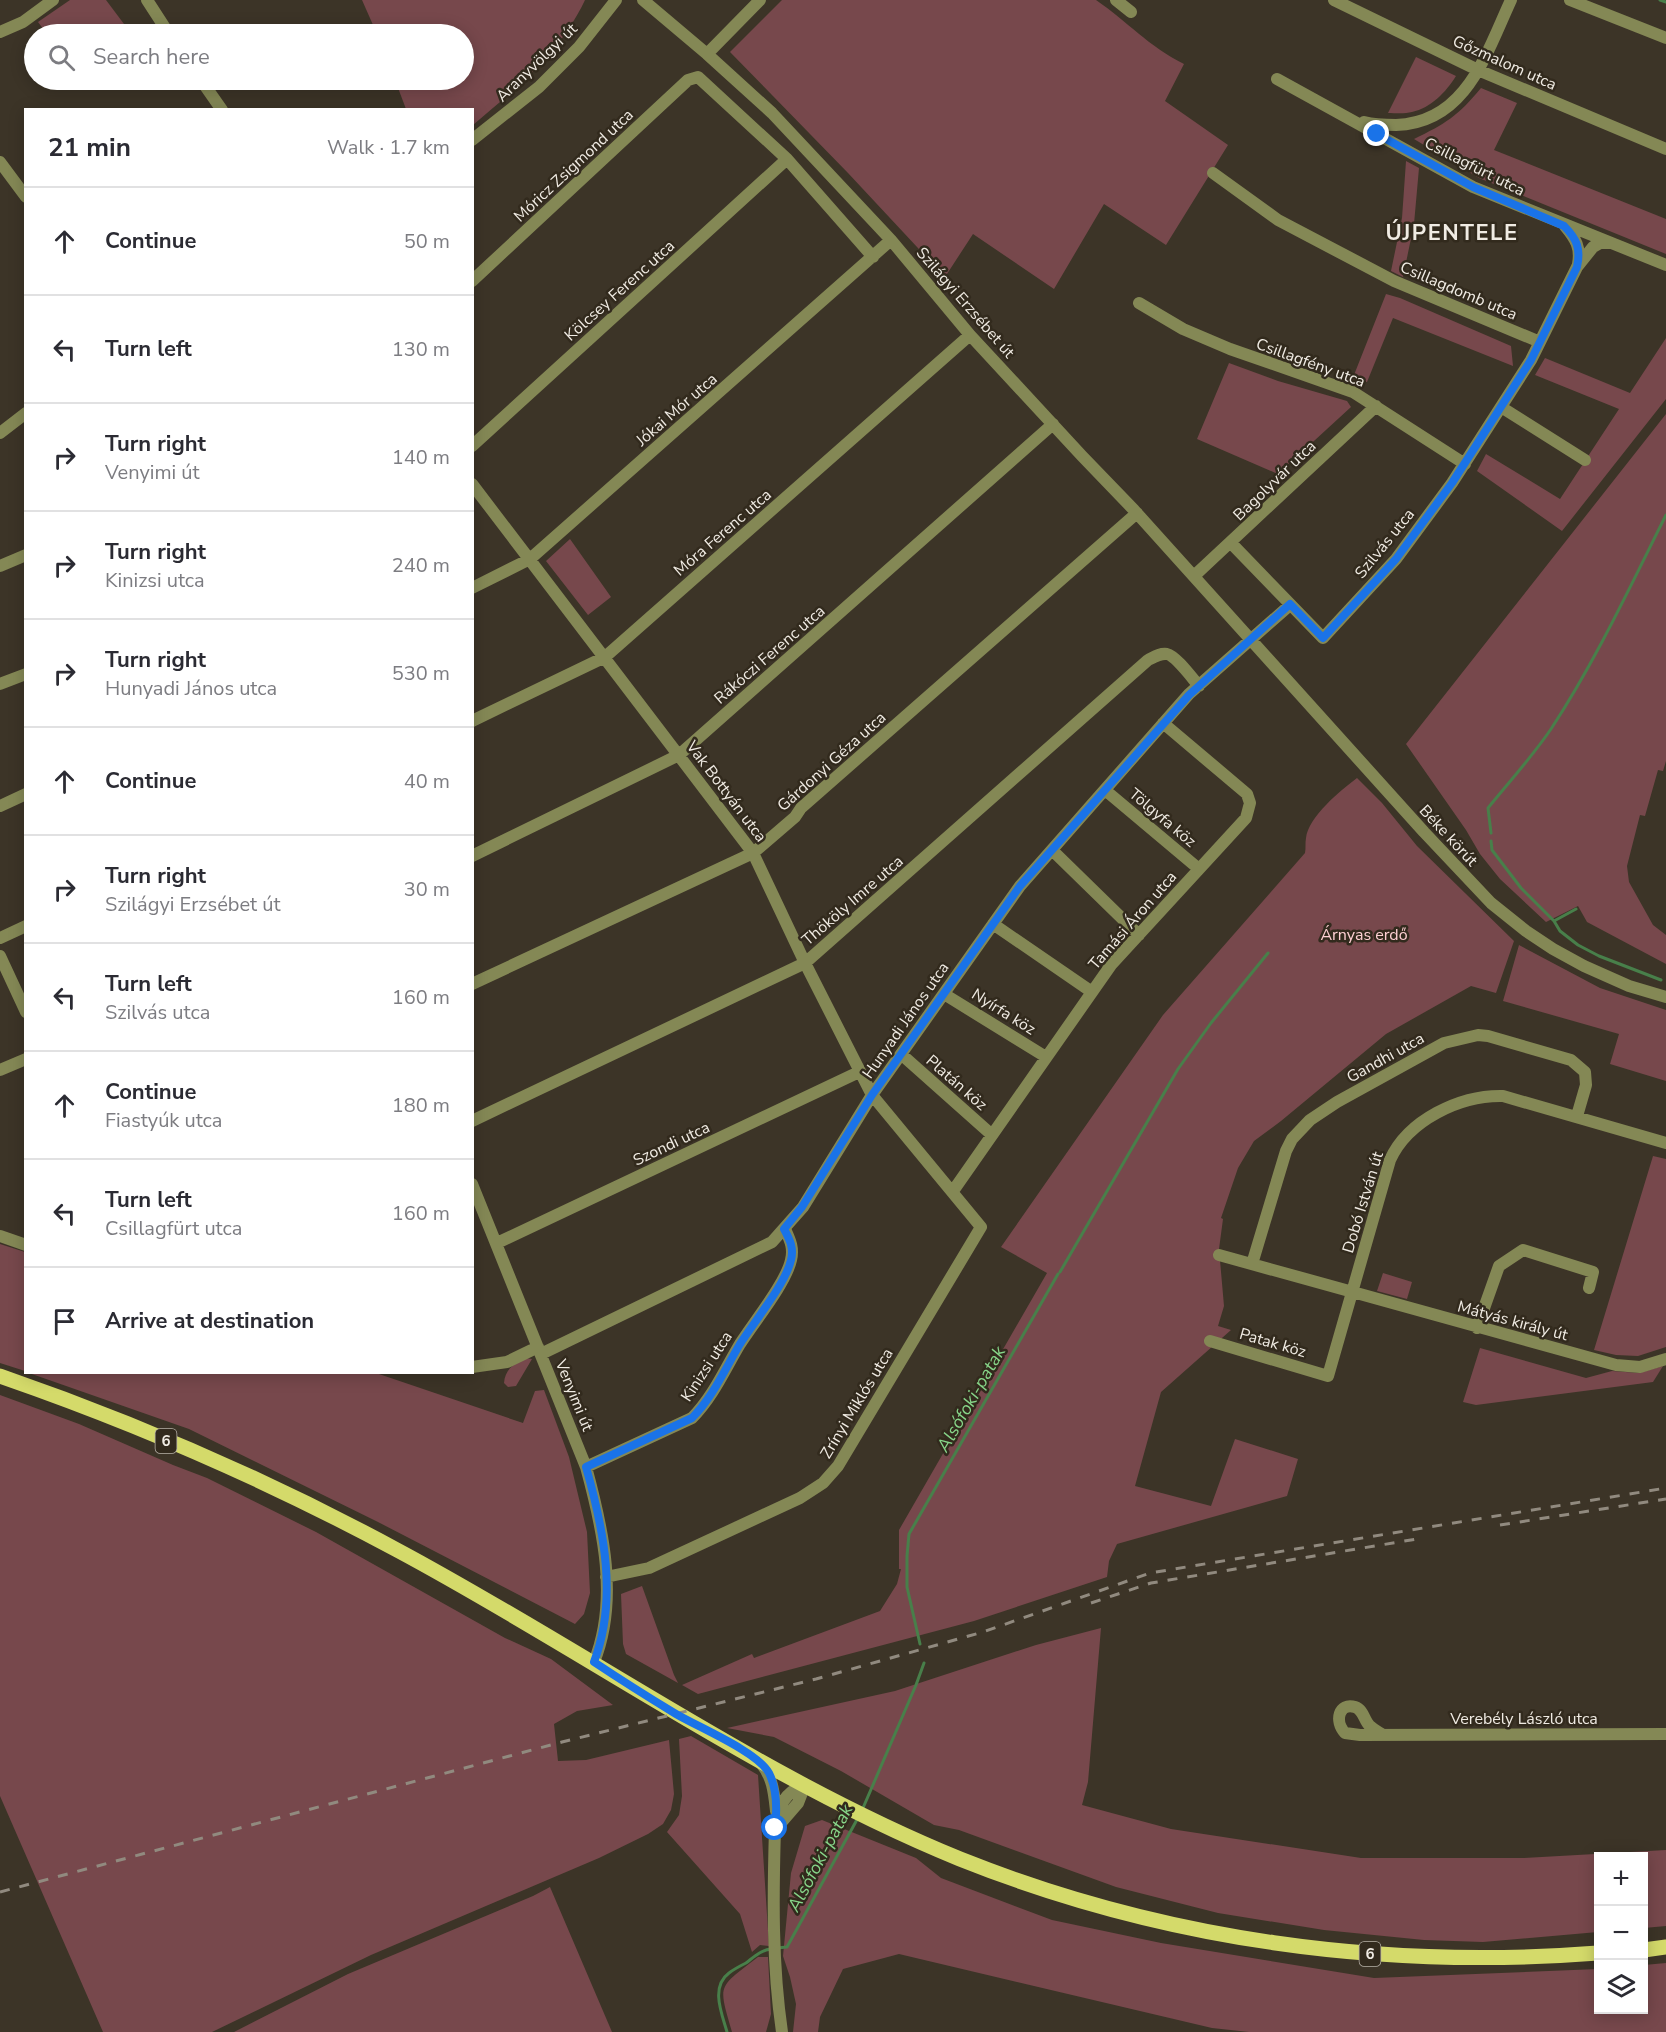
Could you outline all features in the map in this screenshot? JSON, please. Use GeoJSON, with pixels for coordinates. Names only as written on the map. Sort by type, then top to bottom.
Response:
{"type":"FeatureCollection","features":[{"type":"Feature","properties":{"kind":"main road","name":"6"},"geometry":{"type":"LineString","coordinates":[[0,1376],[168,1442],[328,1515],[398,1551],[594,1662],[678,1715],[827,1797],[958,1858],[1027,1883],[1116,1911],[1275,1944],[1396,1956],[1497,1958],[1594,1953]]}},
{"type":"Feature","properties":{"kind":"main road"},"geometry":{"type":"LineString","coordinates":[[1648,1949],[1666,1947]]}},
{"type":"Feature","properties":{"kind":"street"},"geometry":{"type":"LineString","coordinates":[[0,32],[23,22],[53,0]]}},
{"type":"Feature","properties":{"kind":"street"},"geometry":{"type":"LineString","coordinates":[[147,0],[163,24]]}},
{"type":"Feature","properties":{"kind":"street","name":"Aranyvölgyi út"},"geometry":{"type":"LineString","coordinates":[[474,138],[539,87],[579,47],[616,0]]}},
{"type":"Feature","properties":{"kind":"street","name":"Szilágyi Erzsébet út"},"geometry":{"type":"LineString","coordinates":[[644,0],[772,113],[891,240],[970,335],[1251,638]]}},
{"type":"Feature","properties":{"kind":"street"},"geometry":{"type":"LineString","coordinates":[[707,54],[760,0]]}},
{"type":"Feature","properties":{"kind":"street"},"geometry":{"type":"LineString","coordinates":[[1116,0],[1131,12]]}},
{"type":"Feature","properties":{"kind":"street","name":"Gőzmalom utca"},"geometry":{"type":"LineString","coordinates":[[1334,0],[1478,70],[1666,149]]}},
{"type":"Feature","properties":{"kind":"street"},"geometry":{"type":"LineString","coordinates":[[1348,117],[1381,125],[1411,124],[1426,120],[1455,103],[1478,70],[1511,0]]}},
{"type":"Feature","properties":{"kind":"street"},"geometry":{"type":"LineString","coordinates":[[1570,0],[1666,38]]}},
{"type":"Feature","properties":{"kind":"street","name":"Móricz Zsigmond utca"},"geometry":{"type":"LineString","coordinates":[[474,279],[688,80],[698,77],[787,159]]}},
{"type":"Feature","properties":{"kind":"street","name":"Csillagfürt utca"},"geometry":{"type":"LineString","coordinates":[[1277,79],[1488,195],[1666,265]]}},
{"type":"Feature","properties":{"kind":"street"},"geometry":{"type":"LineString","coordinates":[[208,90],[221,108]]}},
{"type":"Feature","properties":{"kind":"street"},"geometry":{"type":"LineString","coordinates":[[1411,124],[1404,137],[1406,147],[1411,153]]}},
{"type":"Feature","properties":{"kind":"street"},"geometry":{"type":"LineString","coordinates":[[787,159],[873,257]]}},
{"type":"Feature","properties":{"kind":"street","name":"Kölcsey Ferenc utca"},"geometry":{"type":"LineString","coordinates":[[474,444],[787,159]]}},
{"type":"Feature","properties":{"kind":"street"},"geometry":{"type":"LineString","coordinates":[[0,163],[24,194]]}},
{"type":"Feature","properties":{"kind":"street","name":"Csillagdomb utca"},"geometry":{"type":"LineString","coordinates":[[1213,173],[1278,220],[1384,276],[1540,342]]}},
{"type":"Feature","properties":{"kind":"street"},"geometry":{"type":"LineString","coordinates":[[1564,226],[1578,244],[1580,255],[1577,267]]}},
{"type":"Feature","properties":{"kind":"street","name":"Jókai Mór utca"},"geometry":{"type":"LineString","coordinates":[[474,587],[530,559],[891,240]]}},
{"type":"Feature","properties":{"kind":"street","name":"Szilvás utca"},"geometry":{"type":"LineString","coordinates":[[1290,604],[1323,638],[1396,559],[1465,464],[1501,407],[1540,342],[1577,267],[1593,246],[1610,243]]}},
{"type":"Feature","properties":{"kind":"street","name":"Csillagfény utca"},"geometry":{"type":"LineString","coordinates":[[1139,303],[1183,329],[1213,342],[1353,392],[1465,464]]}},
{"type":"Feature","properties":{"kind":"street","name":"Móra Ferenc utca"},"geometry":{"type":"LineString","coordinates":[[474,720],[605,657],[970,335]]}},
{"type":"Feature","properties":{"kind":"street","name":"Bagolyvár utca"},"geometry":{"type":"LineString","coordinates":[[1194,576],[1376,406]]}},
{"type":"Feature","properties":{"kind":"street"},"geometry":{"type":"LineString","coordinates":[[1501,407],[1585,460]]}},
{"type":"Feature","properties":{"kind":"street"},"geometry":{"type":"LineString","coordinates":[[0,433],[24,415]]}},
{"type":"Feature","properties":{"kind":"street","name":"Rákóczi Ferenc utca"},"geometry":{"type":"LineString","coordinates":[[474,855],[680,755],[1053,424]]}},
{"type":"Feature","properties":{"kind":"street","name":"Vak Bottyán utca"},"geometry":{"type":"LineString","coordinates":[[474,486],[753,853],[805,963],[872,1095],[981,1227]]}},
{"type":"Feature","properties":{"kind":"street","name":"Gárdonyi Géza utca"},"geometry":{"type":"LineString","coordinates":[[474,983],[753,853],[801,808],[1137,513]]}},
{"type":"Feature","properties":{"kind":"street"},"geometry":{"type":"LineString","coordinates":[[1231,543],[1290,604]]}},
{"type":"Feature","properties":{"kind":"street"},"geometry":{"type":"LineString","coordinates":[[0,566],[24,556]]}},
{"type":"Feature","properties":{"kind":"street","name":"Hunyadi János utca"},"geometry":{"type":"LineString","coordinates":[[474,1367],[507,1362],[540,1351],[772,1242],[802,1207],[872,1095],[1020,886],[1163,723],[1199,686],[1290,604]]}},
{"type":"Feature","properties":{"kind":"street","name":"Béke körút"},"geometry":{"type":"LineString","coordinates":[[1251,638],[1424,832],[1491,903],[1552,949],[1629,986],[1666,997]]}},
{"type":"Feature","properties":{"kind":"street","name":"Thököly Imre utca"},"geometry":{"type":"LineString","coordinates":[[474,1120],[805,963],[1148,660],[1167,654],[1174,657],[1199,686]]}},
{"type":"Feature","properties":{"kind":"street"},"geometry":{"type":"LineString","coordinates":[[0,684],[24,675]]}},
{"type":"Feature","properties":{"kind":"street","name":"Tamási Áron utca"},"geometry":{"type":"LineString","coordinates":[[953,1191],[1111,965],[1246,818],[1249,811],[1247,794],[1163,723]]}},
{"type":"Feature","properties":{"kind":"street","name":"Tölgyfa köz"},"geometry":{"type":"LineString","coordinates":[[1105,790],[1199,869]]}},
{"type":"Feature","properties":{"kind":"street"},"geometry":{"type":"LineString","coordinates":[[0,806],[24,795]]}},
{"type":"Feature","properties":{"kind":"street"},"geometry":{"type":"LineString","coordinates":[[1053,851],[1139,935]]}},
{"type":"Feature","properties":{"kind":"street"},"geometry":{"type":"LineString","coordinates":[[993,924],[1092,992]]}},
{"type":"Feature","properties":{"kind":"street"},"geometry":{"type":"LineString","coordinates":[[0,938],[24,927]]}},
{"type":"Feature","properties":{"kind":"street"},"geometry":{"type":"LineString","coordinates":[[0,956],[24,1008]]}},
{"type":"Feature","properties":{"kind":"street","name":"Nyírfa köz"},"geometry":{"type":"LineString","coordinates":[[944,994],[1046,1057]]}},
{"type":"Feature","properties":{"kind":"street","name":"Gandhi utca"},"geometry":{"type":"LineString","coordinates":[[1252,1264],[1286,1151],[1299,1130],[1337,1102],[1444,1043],[1469,1036],[1488,1036],[1571,1060],[1585,1072],[1586,1084],[1577,1116]]}},
{"type":"Feature","properties":{"kind":"street","name":"Platán köz"},"geometry":{"type":"LineString","coordinates":[[901,1054],[992,1134]]}},
{"type":"Feature","properties":{"kind":"street"},"geometry":{"type":"LineString","coordinates":[[0,1070],[24,1060]]}},
{"type":"Feature","properties":{"kind":"street","name":"Szondi utca"},"geometry":{"type":"LineString","coordinates":[[497,1243],[859,1072]]}},
{"type":"Feature","properties":{"kind":"street","name":"Dobó István út"},"geometry":{"type":"LineString","coordinates":[[1328,1376],[1390,1160],[1400,1141],[1412,1129],[1459,1102],[1488,1096],[1503,1096],[1666,1143]]}},
{"type":"Feature","properties":{"kind":"street","name":"Venyimi út"},"geometry":{"type":"LineString","coordinates":[[474,1189],[586,1467],[600,1516],[605,1548],[606,1577],[602,1636],[594,1662]]}},
{"type":"Feature","properties":{"kind":"street","name":"Zrínyi Miklós utca"},"geometry":{"type":"LineString","coordinates":[[606,1577],[634,1573],[649,1568],[800,1498],[823,1483],[838,1467],[981,1227]]}},
{"type":"Feature","properties":{"kind":"street","name":"Kinizsi utca"},"geometry":{"type":"LineString","coordinates":[[586,1467],[692,1418],[703,1407],[740,1344],[785,1276],[791,1260],[792,1243],[784,1229]]}},
{"type":"Feature","properties":{"kind":"street"},"geometry":{"type":"LineString","coordinates":[[0,1236],[24,1244]]}},
{"type":"Feature","properties":{"kind":"street"},"geometry":{"type":"LineString","coordinates":[[1477,1328],[1499,1266],[1523,1250],[1593,1272],[1588,1288]]}},
{"type":"Feature","properties":{"kind":"street"},"geometry":{"type":"LineString","coordinates":[[1220,1255],[1353,1293]]}},
{"type":"Feature","properties":{"kind":"street","name":"Mátyás király út"},"geometry":{"type":"LineString","coordinates":[[1353,1293],[1616,1365],[1640,1367],[1666,1359]]}},
{"type":"Feature","properties":{"kind":"street","name":"Patak köz"},"geometry":{"type":"LineString","coordinates":[[1210,1341],[1328,1376]]}},
{"type":"Feature","properties":{"kind":"street","name":"Verebély László utca"},"geometry":{"type":"LineString","coordinates":[[1383,1735],[1666,1734]]}},
{"type":"Feature","properties":{"kind":"street"},"geometry":{"type":"LineString","coordinates":[[759,1760],[769,1773],[774,1788],[777,1814],[774,1841],[775,1948],[782,2032]]}},
{"type":"Feature","properties":{"kind":"street"},"geometry":{"type":"LineString","coordinates":[[777,1814],[784,1797],[795,1788],[805,1785]]}},
{"type":"Feature","properties":{"kind":"street"},"geometry":{"type":"LineString","coordinates":[[774,1841],[779,1825],[798,1803],[805,1785]]}},
{"type":"Feature","properties":{"kind":"street"},"geometry":{"type":"LineString","coordinates":[[798,1803],[814,1797],[827,1797]]}},
{"type":"Feature","properties":{"kind":"green space"},"geometry":{"type":"Polygon","coordinates":[[[70,0],[106,0],[124,24],[40,24],[38,22],[70,0]]]}},
{"type":"Feature","properties":{"kind":"green space"},"geometry":{"type":"Polygon","coordinates":[[[362,0],[585,0],[575,19],[550,53],[521,83],[474,124],[474,108],[406,108],[399,90],[474,90],[474,24],[373,24],[362,0]]]}},
{"type":"Feature","properties":{"kind":"green space"},"geometry":{"type":"Polygon","coordinates":[[[782,0],[1096,0],[1160,50],[1184,64],[1165,101],[1228,145],[1166,245],[1104,204],[1054,289],[973,234],[945,277],[730,52],[782,0]]]}},
{"type":"Feature","properties":{"kind":"green space"},"geometry":{"type":"Polygon","coordinates":[[[1416,57],[1456,76],[1443,93],[1425,107],[1409,113],[1388,113],[1416,57]]]}},
{"type":"Feature","properties":{"kind":"green space"},"geometry":{"type":"Polygon","coordinates":[[[1481,88],[1517,103],[1494,150],[1666,219],[1666,254],[1479,178],[1414,139],[1450,118],[1465,106],[1481,88]]]}},
{"type":"Feature","properties":{"kind":"green space"},"geometry":{"type":"Polygon","coordinates":[[[1406,161],[1419,168],[1414,224],[1403,277],[1391,271],[1402,218],[1406,161]]]}},
{"type":"Feature","properties":{"kind":"green space"},"geometry":{"type":"Polygon","coordinates":[[[1386,294],[1511,346],[1513,366],[1393,318],[1367,382],[1352,380],[1386,294]]]}},
{"type":"Feature","properties":{"kind":"green space"},"geometry":{"type":"Polygon","coordinates":[[[1666,338],[1666,399],[1562,531],[1477,471],[1486,454],[1560,499],[1619,409],[1535,375],[1545,358],[1630,393],[1666,338]]]}},
{"type":"Feature","properties":{"kind":"green space"},"geometry":{"type":"Polygon","coordinates":[[[1229,363],[1278,381],[1347,401],[1351,407],[1278,474],[1197,439],[1229,363]]]}},
{"type":"Feature","properties":{"kind":"green space"},"geometry":{"type":"Polygon","coordinates":[[[1666,414],[1666,761],[1663,771],[1658,770],[1645,816],[1640,815],[1627,866],[1629,882],[1653,925],[1666,935],[1666,964],[1587,922],[1578,906],[1546,922],[1500,879],[1480,854],[1406,744],[1666,414]]]}},
{"type":"Feature","properties":{"kind":"green space"},"geometry":{"type":"Polygon","coordinates":[[[570,539],[611,597],[588,615],[546,561],[570,539]]]}},
{"type":"Feature","properties":{"kind":"green space","name":"Árnyas erdő"},"geometry":{"type":"Polygon","coordinates":[[[1357,778],[1382,803],[1417,846],[1514,941],[1496,993],[1471,986],[1386,1034],[1254,1141],[1238,1168],[1221,1218],[1223,1219],[1219,1249],[1224,1306],[1218,1326],[1231,1330],[1161,1392],[1135,1486],[1211,1506],[1235,1439],[1298,1459],[1287,1496],[1117,1544],[1109,1561],[1107,1577],[974,1621],[698,1694],[682,1685],[752,1654],[754,1658],[880,1611],[897,1584],[901,1569],[899,1569],[899,1530],[1047,1273],[1001,1247],[1163,1015],[1305,853],[1308,830],[1313,821],[1334,797],[1357,778]]]}},
{"type":"Feature","properties":{"kind":"green space"},"geometry":{"type":"Polygon","coordinates":[[[1519,945],[1600,988],[1666,1010],[1666,1081],[1610,1064],[1619,1034],[1503,1001],[1519,945]]]}},
{"type":"Feature","properties":{"kind":"green space"},"geometry":{"type":"Polygon","coordinates":[[[1653,1156],[1666,1159],[1666,1347],[1638,1356],[1616,1355],[1594,1350],[1653,1156]]]}},
{"type":"Feature","properties":{"kind":"green space"},"geometry":{"type":"Polygon","coordinates":[[[0,1244],[24,1252],[24,1371],[0,1363],[0,1244]]]}},
{"type":"Feature","properties":{"kind":"green space"},"geometry":{"type":"Polygon","coordinates":[[[1383,1273],[1412,1282],[1407,1299],[1377,1291],[1383,1273]]]}},
{"type":"Feature","properties":{"kind":"green space"},"geometry":{"type":"Polygon","coordinates":[[[1480,1348],[1586,1378],[1612,1371],[1639,1373],[1663,1366],[1653,1382],[1476,1405],[1463,1402],[1480,1348]]]}},
{"type":"Feature","properties":{"kind":"green space"},"geometry":{"type":"Polygon","coordinates":[[[525,1358],[532,1359],[516,1386],[508,1387],[504,1383],[508,1371],[525,1358]]]}},
{"type":"Feature","properties":{"kind":"green space"},"geometry":{"type":"Polygon","coordinates":[[[32,1374],[379,1374],[523,1423],[535,1391],[544,1390],[569,1457],[587,1532],[590,1593],[584,1614],[575,1624],[378,1522],[189,1429],[32,1374]]]}},
{"type":"Feature","properties":{"kind":"green space"},"geometry":{"type":"Polygon","coordinates":[[[0,1395],[79,1424],[207,1478],[316,1532],[505,1638],[551,1659],[613,1705],[577,1711],[554,1724],[558,1761],[586,1760],[669,1740],[674,1794],[671,1810],[663,1824],[599,1858],[371,1955],[212,2032],[103,2032],[0,1796],[0,1395]]]}},
{"type":"Feature","properties":{"kind":"green space"},"geometry":{"type":"Polygon","coordinates":[[[642,1586],[678,1683],[626,1654],[623,1644],[621,1594],[642,1586]]]}},
{"type":"Feature","properties":{"kind":"green space"},"geometry":{"type":"Polygon","coordinates":[[[1101,1628],[1088,1782],[1082,1805],[1171,1829],[1361,1858],[1524,1858],[1594,1854],[1594,1932],[1483,1942],[1424,1940],[1324,1930],[1218,1913],[1116,1887],[959,1830],[934,1825],[841,1771],[774,1737],[727,1728],[895,1691],[1036,1645],[1101,1628]]]}},
{"type":"Feature","properties":{"kind":"green space"},"geometry":{"type":"Polygon","coordinates":[[[691,1736],[758,1775],[769,1946],[760,1945],[752,1952],[740,1914],[667,1832],[679,1815],[682,1796],[679,1739],[691,1736]]]}},
{"type":"Feature","properties":{"kind":"green space"},"geometry":{"type":"Polygon","coordinates":[[[822,1820],[916,1858],[941,1878],[1052,1920],[1161,1943],[1374,1978],[1594,1969],[1594,2014],[1648,2014],[1648,1965],[1666,1963],[1666,2032],[1249,2032],[1212,2028],[899,1954],[843,1969],[820,2017],[818,2032],[793,2032],[796,2004],[783,1956],[791,1873],[805,1826],[822,1820]]]}},
{"type":"Feature","properties":{"kind":"green space"},"geometry":{"type":"Polygon","coordinates":[[[1666,1850],[1666,1926],[1648,1928],[1648,1852],[1630,1852],[1666,1850]]]}},
{"type":"Feature","properties":{"kind":"green space"},"geometry":{"type":"Polygon","coordinates":[[[550,1887],[612,2032],[234,2032],[348,1974],[550,1887]]]}},
{"type":"Feature","properties":{"kind":"green space"},"geometry":{"type":"Polygon","coordinates":[[[758,1957],[768,1957],[771,2014],[766,2032],[732,2032],[724,2004],[724,1988],[735,1975],[758,1957]]]}},
{"type":"Feature","properties":{"kind":"waterway","name":"Alsófoki-patak"},"geometry":{"type":"LineString","coordinates":[[1660,0],[1666,2]]}},
{"type":"Feature","properties":{"kind":"waterway"},"geometry":{"type":"LineString","coordinates":[[1491,833],[1488,808],[1536,750],[1567,704],[1612,624],[1666,515]]}},
{"type":"Feature","properties":{"kind":"waterway"},"geometry":{"type":"LineString","coordinates":[[1491,841],[1492,850],[1521,888],[1554,921],[1560,931],[1578,945],[1599,956],[1661,980]]}},
{"type":"Feature","properties":{"kind":"waterway"},"geometry":{"type":"LineString","coordinates":[[1554,921],[1576,909]]}},
{"type":"Feature","properties":{"kind":"waterway","name":"Alsófoki-patak"},"geometry":{"type":"LineString","coordinates":[[1060,1272],[1178,1069],[1211,1023],[1268,953]]}},
{"type":"Feature","properties":{"kind":"waterway","name":"Alsófoki-patak"},"geometry":{"type":"LineString","coordinates":[[920,1644],[907,1587],[909,1534],[1058,1274]]}},
{"type":"Feature","properties":{"kind":"waterway","name":"Alsófoki-patak"},"geometry":{"type":"LineString","coordinates":[[863,1808],[924,1663]]}},
{"type":"Feature","properties":{"kind":"waterway","name":"Alsófoki-patak"},"geometry":{"type":"LineString","coordinates":[[777,1948],[787,1947],[859,1816]]}},
{"type":"Feature","properties":{"kind":"waterway","name":"Alsófoki-patak"},"geometry":{"type":"LineString","coordinates":[[727,2032],[719,2001],[723,1979],[758,1954],[771,1949]]}},
{"type":"Feature","properties":{"kind":"railway"},"geometry":{"type":"LineString","coordinates":[[0,1892],[562,1742],[816,1679],[983,1632],[1150,1573],[1666,1488]]}},
{"type":"Feature","properties":{"kind":"railway"},"geometry":{"type":"LineString","coordinates":[[1500,1525],[1666,1499]]}},
{"type":"Feature","properties":{"kind":"railway"},"geometry":{"type":"LineString","coordinates":[[1091,1603],[1151,1583],[1417,1539]]}},
{"type":"Feature","properties":{"kind":"district","name":"ÚJPENTELE"},"geometry":{"type":"Point","coordinates":[1452,232]}},
{"type":"Feature","properties":{"kind":"route"},"geometry":{"type":"LineString","coordinates":[[775,1828],[777,1814],[774,1788],[769,1773],[759,1760],[678,1715],[594,1662],[602,1636],[605,1608],[605,1548],[600,1516],[586,1467],[692,1418],[703,1407],[740,1344],[785,1276],[791,1260],[792,1243],[784,1229],[802,1207],[872,1095],[1020,886],[1189,695],[1290,604],[1323,638],[1396,559],[1465,464],[1531,360],[1577,267],[1580,255],[1574,236],[1564,226],[1488,195],[1377,134]]}}]}
